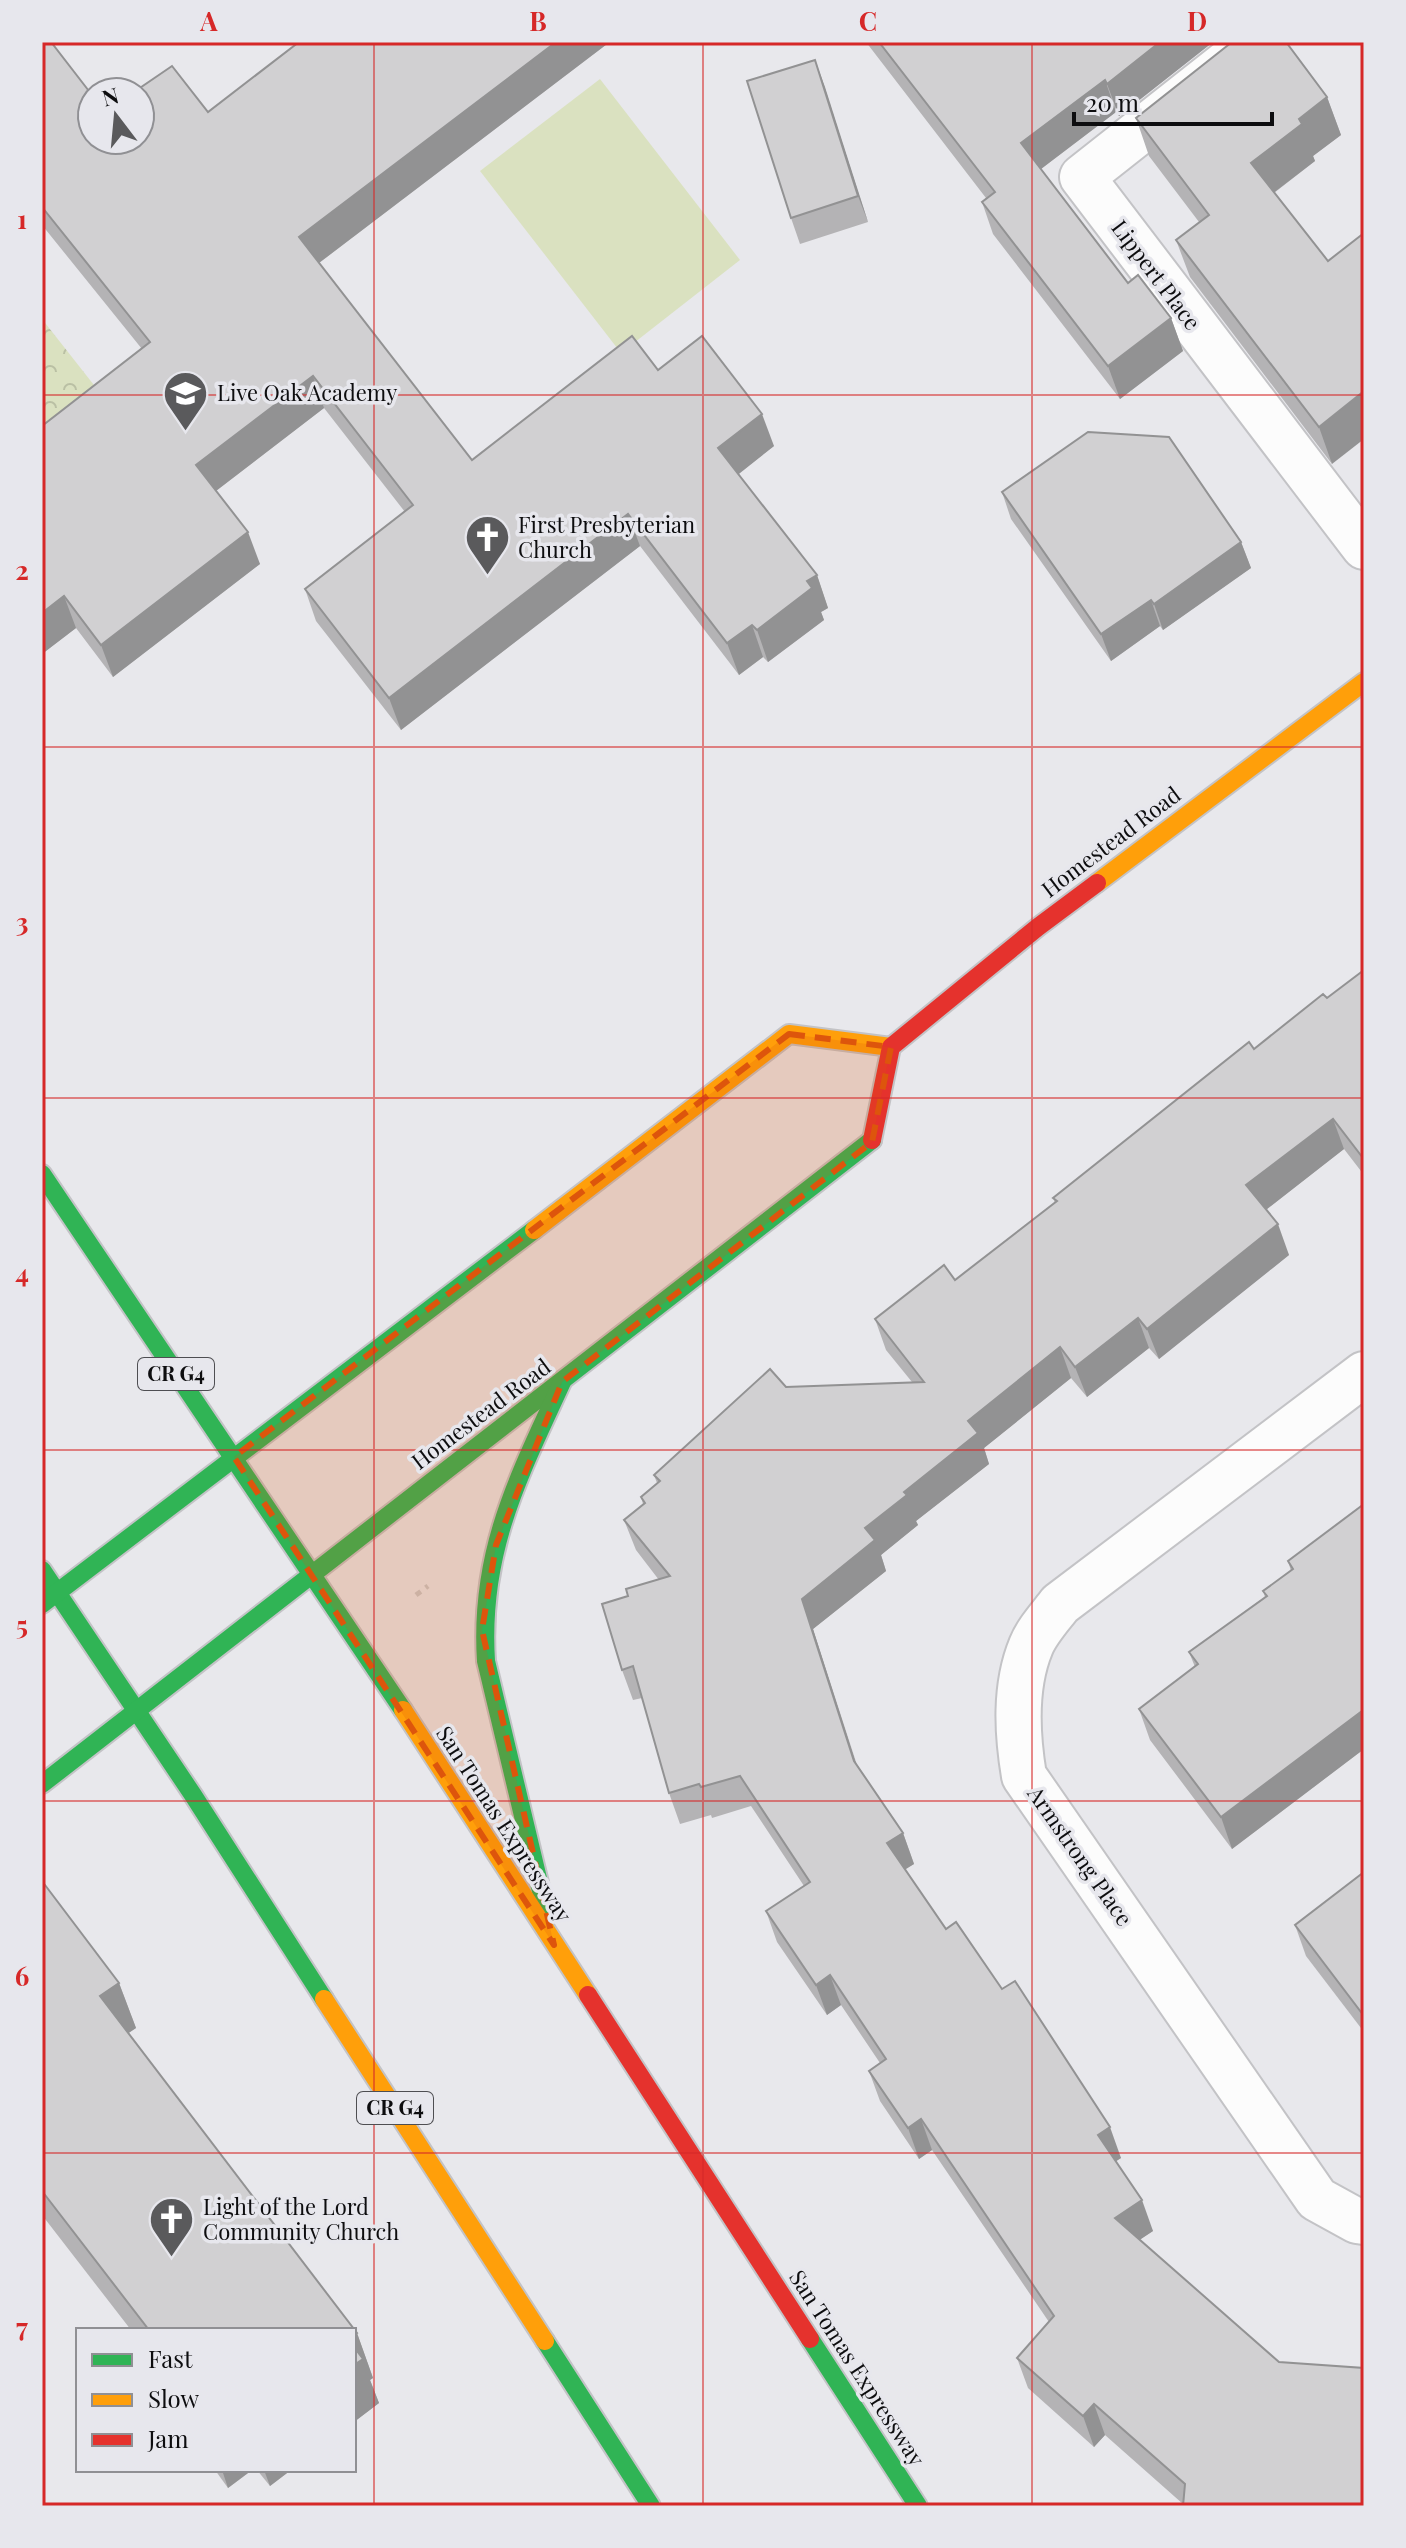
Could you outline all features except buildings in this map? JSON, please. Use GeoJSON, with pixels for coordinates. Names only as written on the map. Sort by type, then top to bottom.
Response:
{"type":"FeatureCollection","features":[{"type":"Feature","properties":{"kind":"main road","name":"Homestead Road"},"geometry":{"type":"LineString","coordinates":[[42,1784],[872,1142],[891,1047],[1038,927],[1364,682]]}},
{"type":"Feature","properties":{"kind":"main road"},"geometry":{"type":"LineString","coordinates":[[50,1598],[789,1034],[891,1047]]}},
{"type":"Feature","properties":{"kind":"main road","name":"San Tomas Expressway"},"geometry":{"type":"LineString","coordinates":[[42,1174],[313,1572],[918,2506]]}},
{"type":"Feature","properties":{"kind":"main road"},"geometry":{"type":"LineString","coordinates":[[554,1945],[486,1661],[482,1630],[484,1590],[500,1531],[514,1491],[562,1382]]}},
{"type":"Feature","properties":{"kind":"main road","name":"CR G4"},"geometry":{"type":"LineString","coordinates":[[42,1570],[50,1598],[137,1711],[211,1821],[651,2506]]}},
{"type":"Feature","properties":{"kind":"street","name":"Lippert Place"},"geometry":{"type":"LineString","coordinates":[[1253,42],[1082,177],[1364,547]]}},
{"type":"Feature","properties":{"kind":"street","name":"Armstrong Place"},"geometry":{"type":"LineString","coordinates":[[1364,1374],[1060,1604],[1031,1644],[1020,1689],[1018,1734],[1024,1776],[1317,2199],[1364,2222]]}},
{"type":"Feature","properties":{"kind":"highlighted area"},"geometry":{"type":"Polygon","coordinates":[[[789,1034],[891,1047],[872,1142],[562,1382],[496,1545],[482,1630],[554,1945],[234,1457],[789,1034]]]}},
{"type":"Feature","properties":{"kind":"green space"},"geometry":{"type":"Polygon","coordinates":[[[600,79],[740,260],[621,353],[480,171],[600,79]]]}},
{"type":"Feature","properties":{"kind":"green space"},"geometry":{"type":"Polygon","coordinates":[[[42,319],[101,394],[42,440],[42,319]]]}},
{"type":"Feature","properties":{"kind":"traffic: fast"},"geometry":{"type":"LineString","coordinates":[[42,1784],[872,1140]]}},
{"type":"Feature","properties":{"kind":"traffic: fast"},"geometry":{"type":"LineString","coordinates":[[42,1174],[403,1710]]}},
{"type":"Feature","properties":{"kind":"traffic: fast"},"geometry":{"type":"LineString","coordinates":[[42,1604],[534,1230]]}},
{"type":"Feature","properties":{"kind":"traffic: fast"},"geometry":{"type":"LineString","coordinates":[[546,1912],[486,1661],[485,1622],[495,1550],[505,1517],[562,1382]]}},
{"type":"Feature","properties":{"kind":"traffic: fast"},"geometry":{"type":"LineString","coordinates":[[42,1570],[193,1795],[324,1999]]}},
{"type":"Feature","properties":{"kind":"traffic: fast"},"geometry":{"type":"LineString","coordinates":[[810,2339],[918,2506]]}},
{"type":"Feature","properties":{"kind":"traffic: fast"},"geometry":{"type":"LineString","coordinates":[[545,2341],[651,2506]]}},
{"type":"Feature","properties":{"kind":"traffic: slow"},"geometry":{"type":"LineString","coordinates":[[1097,883],[1364,682]]}},
{"type":"Feature","properties":{"kind":"traffic: slow"},"geometry":{"type":"LineString","coordinates":[[534,1230],[789,1034],[891,1047]]}},
{"type":"Feature","properties":{"kind":"traffic: slow"},"geometry":{"type":"LineString","coordinates":[[403,1710],[588,1995]]}},
{"type":"Feature","properties":{"kind":"traffic: slow"},"geometry":{"type":"LineString","coordinates":[[324,1999],[545,2341]]}},
{"type":"Feature","properties":{"kind":"traffic: jam"},"geometry":{"type":"LineString","coordinates":[[872,1140],[891,1047],[1097,883]]}},
{"type":"Feature","properties":{"kind":"traffic: jam"},"geometry":{"type":"LineString","coordinates":[[588,1995],[810,2339]]}},
{"type":"Feature","properties":{"kind":"place","name":"Live Oak Academy"},"geometry":{"type":"Point","coordinates":[186,432]}},
{"type":"Feature","properties":{"kind":"place","name":"First Presbyterian Church"},"geometry":{"type":"Point","coordinates":[487,577]}},
{"type":"Feature","properties":{"kind":"place","name":"Light of the Lord Community Church"},"geometry":{"type":"Point","coordinates":[172,2259]}}]}
